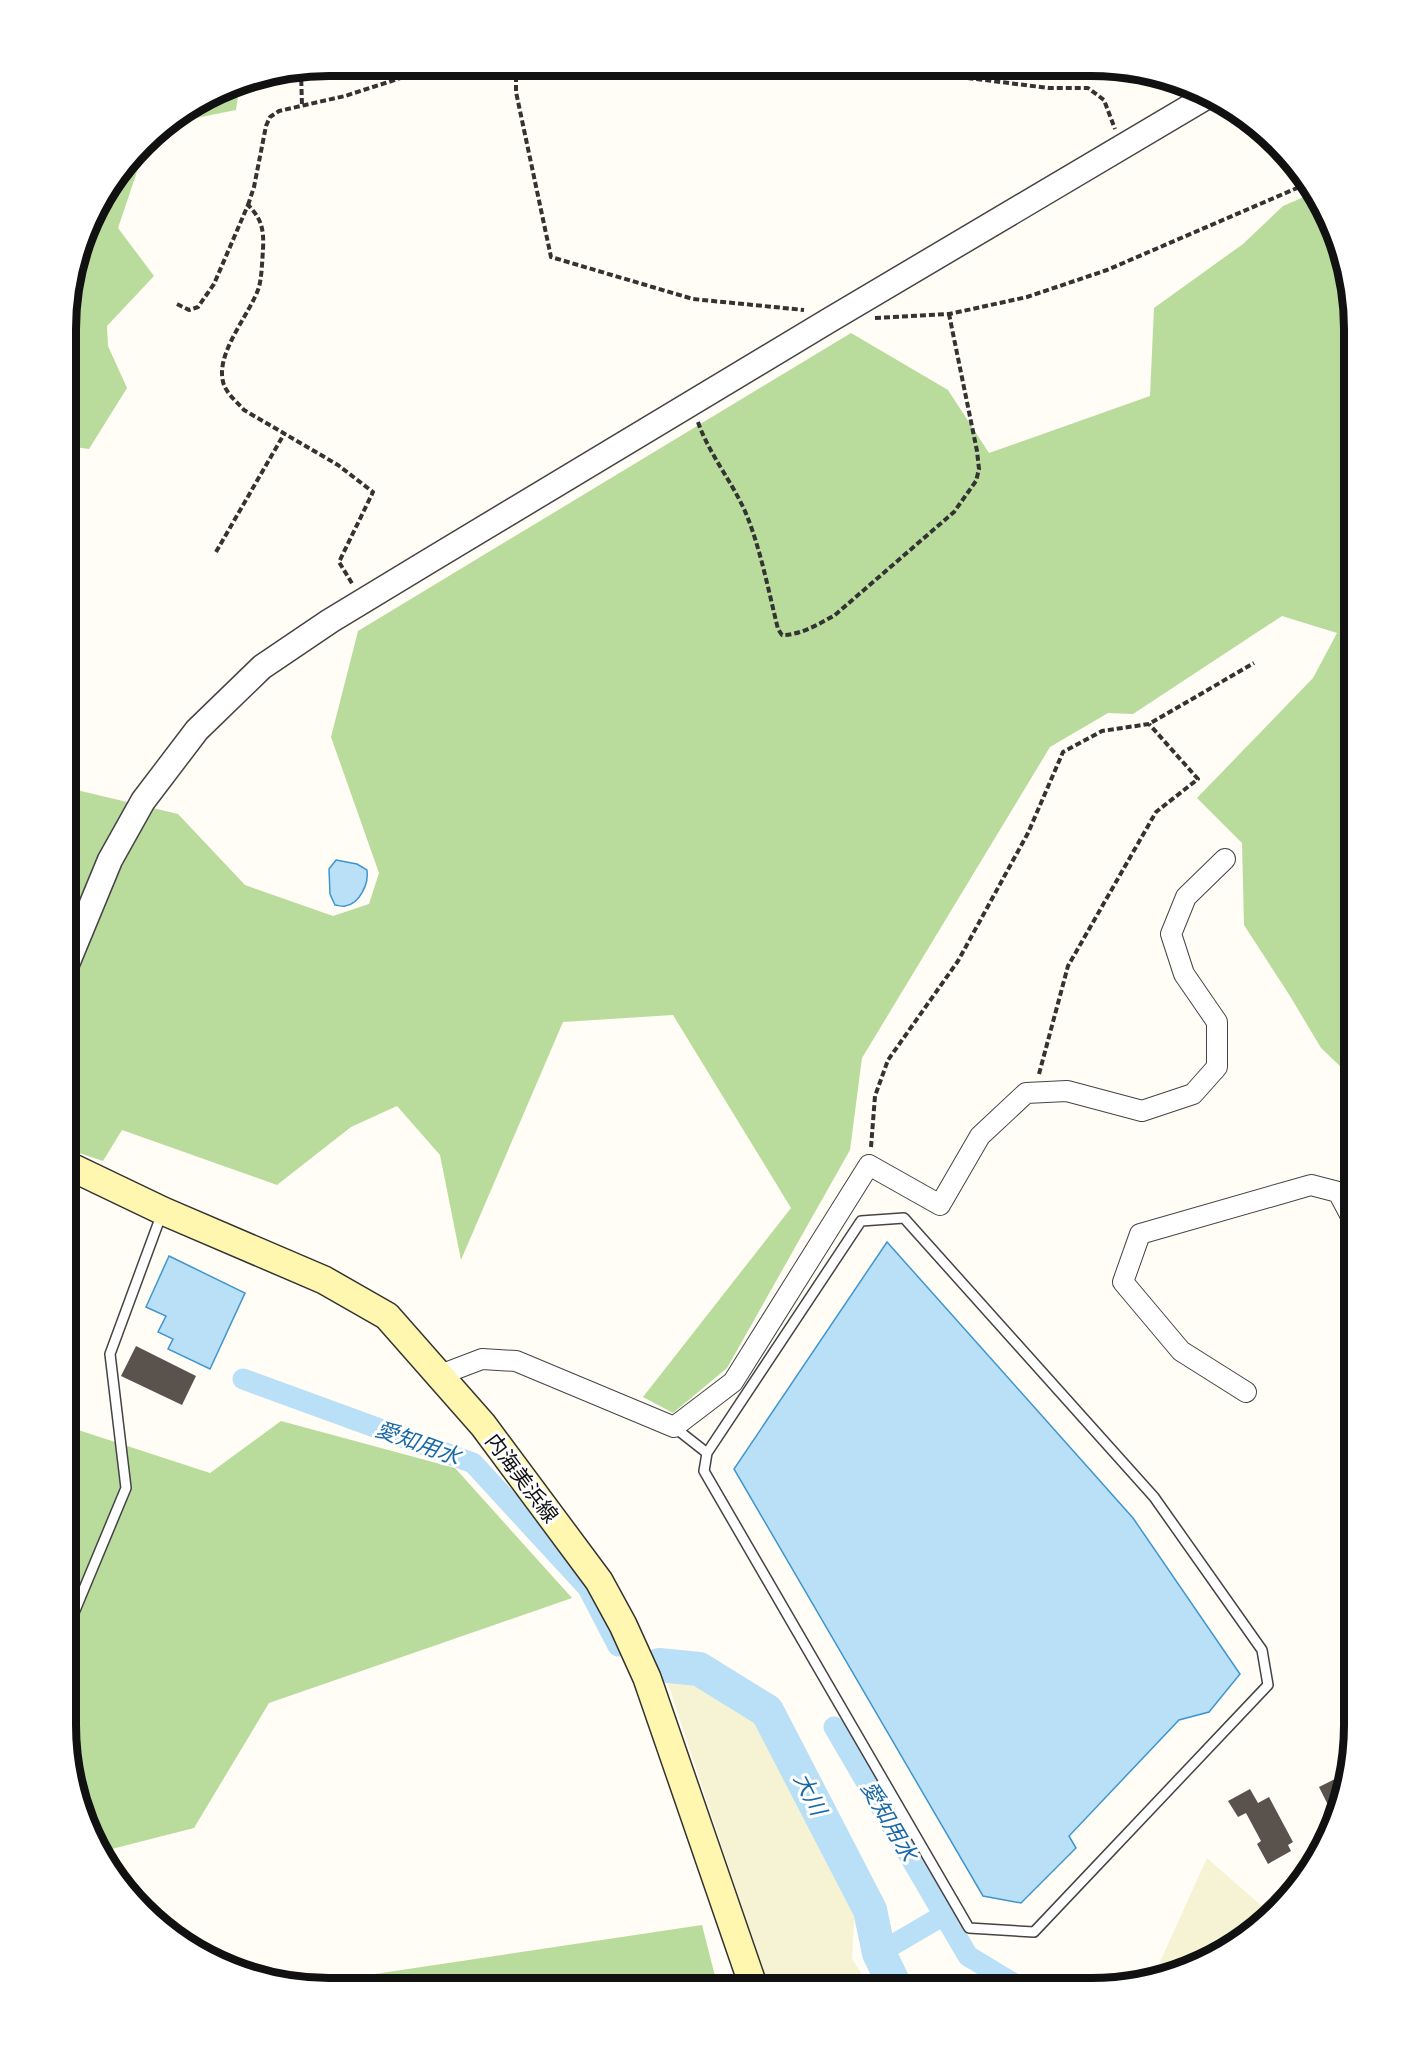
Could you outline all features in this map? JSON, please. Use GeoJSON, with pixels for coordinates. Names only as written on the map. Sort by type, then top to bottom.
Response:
{"type":"FeatureCollection","features":[{"type":"Feature","properties":{"kind":"main road","name":"内海美浜線"},"geometry":{"type":"LineString","coordinates":[[76,1169],[163,1211],[324,1280],[387,1316],[483,1425],[599,1581],[623,1625],[647,1678],[751,1978]]}},
{"type":"Feature","properties":{"kind":"street"},"geometry":{"type":"LineString","coordinates":[[76,942],[110,860],[138,810],[197,730],[262,667],[363,601],[1199,101]]}},
{"type":"Feature","properties":{"kind":"street"},"geometry":{"type":"LineString","coordinates":[[440,1375],[482,1359],[516,1361],[674,1427],[733,1382],[869,1165],[939,1205],[980,1136],[1026,1093],[1067,1090],[1142,1111],[1193,1094],[1217,1067],[1217,1022],[1184,974],[1171,934],[1186,897],[1225,859]]}},
{"type":"Feature","properties":{"kind":"street"},"geometry":{"type":"LineString","coordinates":[[1246,1392],[1181,1351],[1123,1282],[1140,1234],[1311,1185],[1338,1192],[1344,1203]]}},
{"type":"Feature","properties":{"kind":"lane"},"geometry":{"type":"LineString","coordinates":[[76,1608],[126,1488],[110,1354],[163,1211]]}},
{"type":"Feature","properties":{"kind":"lane"},"geometry":{"type":"LineString","coordinates":[[904,1218],[1155,1497],[1263,1650],[1268,1685],[1034,1932],[969,1928],[704,1471],[707,1453],[861,1221],[904,1218]]}},
{"type":"Feature","properties":{"kind":"lane"},"geometry":{"type":"LineString","coordinates":[[674,1427],[707,1453]]}},
{"type":"Feature","properties":{"kind":"path"},"geometry":{"type":"LineString","coordinates":[[177,304],[189,310],[198,307],[214,284],[248,205],[270,117],[279,111],[345,96],[407,76]]}},
{"type":"Feature","properties":{"kind":"path"},"geometry":{"type":"LineString","coordinates":[[516,76],[516,92],[550,257],[693,299],[806,310],[828,321]]}},
{"type":"Feature","properties":{"kind":"path"},"geometry":{"type":"LineString","coordinates":[[965,76],[1049,88],[1088,88],[1104,100],[1121,147]]}},
{"type":"Feature","properties":{"kind":"path"},"geometry":{"type":"LineString","coordinates":[[301,78],[302,106]]}},
{"type":"Feature","properties":{"kind":"path"},"geometry":{"type":"LineString","coordinates":[[872,318],[949,314],[1027,297],[1107,270],[1299,187]]}},
{"type":"Feature","properties":{"kind":"path"},"geometry":{"type":"LineString","coordinates":[[248,205],[260,216],[263,239],[262,266],[259,287],[224,358],[222,372],[224,384],[244,410],[338,465],[373,492],[339,562],[363,601]]}},
{"type":"Feature","properties":{"kind":"path"},"geometry":{"type":"LineString","coordinates":[[691,404],[704,438],[749,520],[778,629],[782,635],[793,635],[835,615],[954,512],[976,481],[979,469],[977,451],[949,314]]}},
{"type":"Feature","properties":{"kind":"path"},"geometry":{"type":"LineString","coordinates":[[216,552],[284,434]]}},
{"type":"Feature","properties":{"kind":"path"},"geometry":{"type":"LineString","coordinates":[[869,1165],[875,1095],[888,1060],[958,961],[1028,833],[1063,752],[1102,731],[1149,724],[1254,663]]}},
{"type":"Feature","properties":{"kind":"path"},"geometry":{"type":"LineString","coordinates":[[1026,1093],[1042,1071],[1068,966],[1156,812],[1198,779],[1149,724]]}},
{"type":"Feature","properties":{"kind":"shaded area"},"geometry":{"type":"Polygon","coordinates":[[[666,1678],[698,1681],[756,1720],[855,1907],[852,1959],[864,1978],[766,1978],[666,1678]]]}},
{"type":"Feature","properties":{"kind":"shaded area"},"geometry":{"type":"Polygon","coordinates":[[[1207,1858],[1265,1908],[1217,1945],[1156,1970],[1207,1858]]]}},
{"type":"Feature","properties":{"kind":"green space"},"geometry":{"type":"Polygon","coordinates":[[[238,94],[236,110],[188,120],[238,94]]]}},
{"type":"Feature","properties":{"kind":"green space"},"geometry":{"type":"Polygon","coordinates":[[[140,162],[118,228],[154,276],[107,326],[108,346],[127,388],[89,449],[76,447],[76,330],[81,280],[90,248],[110,203],[140,162]]]}},
{"type":"Feature","properties":{"kind":"green space"},"geometry":{"type":"Polygon","coordinates":[[[1306,196],[1310,203],[1335,264],[1343,313],[1344,1066],[1341,1067],[1321,1048],[1244,925],[1242,843],[1197,798],[1313,678],[1337,633],[1282,616],[1133,714],[1108,713],[1050,747],[862,1058],[850,1150],[727,1368],[673,1413],[643,1397],[791,1208],[673,1015],[563,1022],[461,1260],[440,1155],[397,1106],[351,1127],[277,1185],[122,1130],[103,1161],[76,1152],[76,790],[178,814],[245,885],[333,916],[369,904],[379,873],[331,737],[358,631],[851,333],[948,390],[989,453],[1150,396],[1154,308],[1243,244],[1283,206],[1306,196]]]}},
{"type":"Feature","properties":{"kind":"green space"},"geometry":{"type":"Polygon","coordinates":[[[281,1421],[455,1468],[572,1598],[269,1703],[194,1828],[109,1850],[85,1791],[77,1742],[76,1429],[210,1473],[281,1421]]]}},
{"type":"Feature","properties":{"kind":"green space"},"geometry":{"type":"Polygon","coordinates":[[[702,1925],[715,1978],[348,1978],[702,1925]]]}},
{"type":"Feature","properties":{"kind":"water"},"geometry":{"type":"Polygon","coordinates":[[[336,860],[357,864],[367,870],[367,881],[359,897],[344,906],[335,905],[330,894],[329,869],[336,860]]]}},
{"type":"Feature","properties":{"kind":"water"},"geometry":{"type":"Polygon","coordinates":[[[887,1242],[1133,1518],[1240,1674],[1209,1712],[1179,1720],[1069,1836],[1076,1848],[1021,1903],[983,1896],[734,1469],[887,1242]]]}},
{"type":"Feature","properties":{"kind":"water"},"geometry":{"type":"Polygon","coordinates":[[[169,1256],[245,1293],[210,1369],[168,1349],[173,1339],[158,1332],[166,1316],[146,1307],[169,1256]]]}},
{"type":"Feature","properties":{"kind":"building"},"geometry":{"type":"Polygon","coordinates":[[[136,1346],[196,1376],[182,1405],[121,1376],[136,1346]]]}},
{"type":"Feature","properties":{"kind":"building"},"geometry":{"type":"Polygon","coordinates":[[[1338,1777],[1330,1808],[1319,1787],[1338,1777]]]}},
{"type":"Feature","properties":{"kind":"building"},"geometry":{"type":"Polygon","coordinates":[[[1250,1789],[1258,1803],[1269,1797],[1293,1842],[1288,1845],[1291,1851],[1268,1864],[1257,1844],[1261,1841],[1246,1813],[1238,1817],[1228,1801],[1250,1789]]]}},
{"type":"Feature","properties":{"kind":"waterway","name":"愛知用水"},"geometry":{"type":"LineString","coordinates":[[243,1379],[473,1463],[588,1588],[618,1646]]}},
{"type":"Feature","properties":{"kind":"waterway","name":"大川"},"geometry":{"type":"LineString","coordinates":[[659,1665],[699,1669],[767,1711],[870,1910],[879,1953],[891,1978]]}},
{"type":"Feature","properties":{"kind":"waterway","name":"愛知用水"},"geometry":{"type":"LineString","coordinates":[[834,1727],[968,1956],[1004,1978]]}},
{"type":"Feature","properties":{"kind":"waterway","name":"愛知用水"},"geometry":{"type":"LineString","coordinates":[[879,1953],[944,1915]]}}]}
